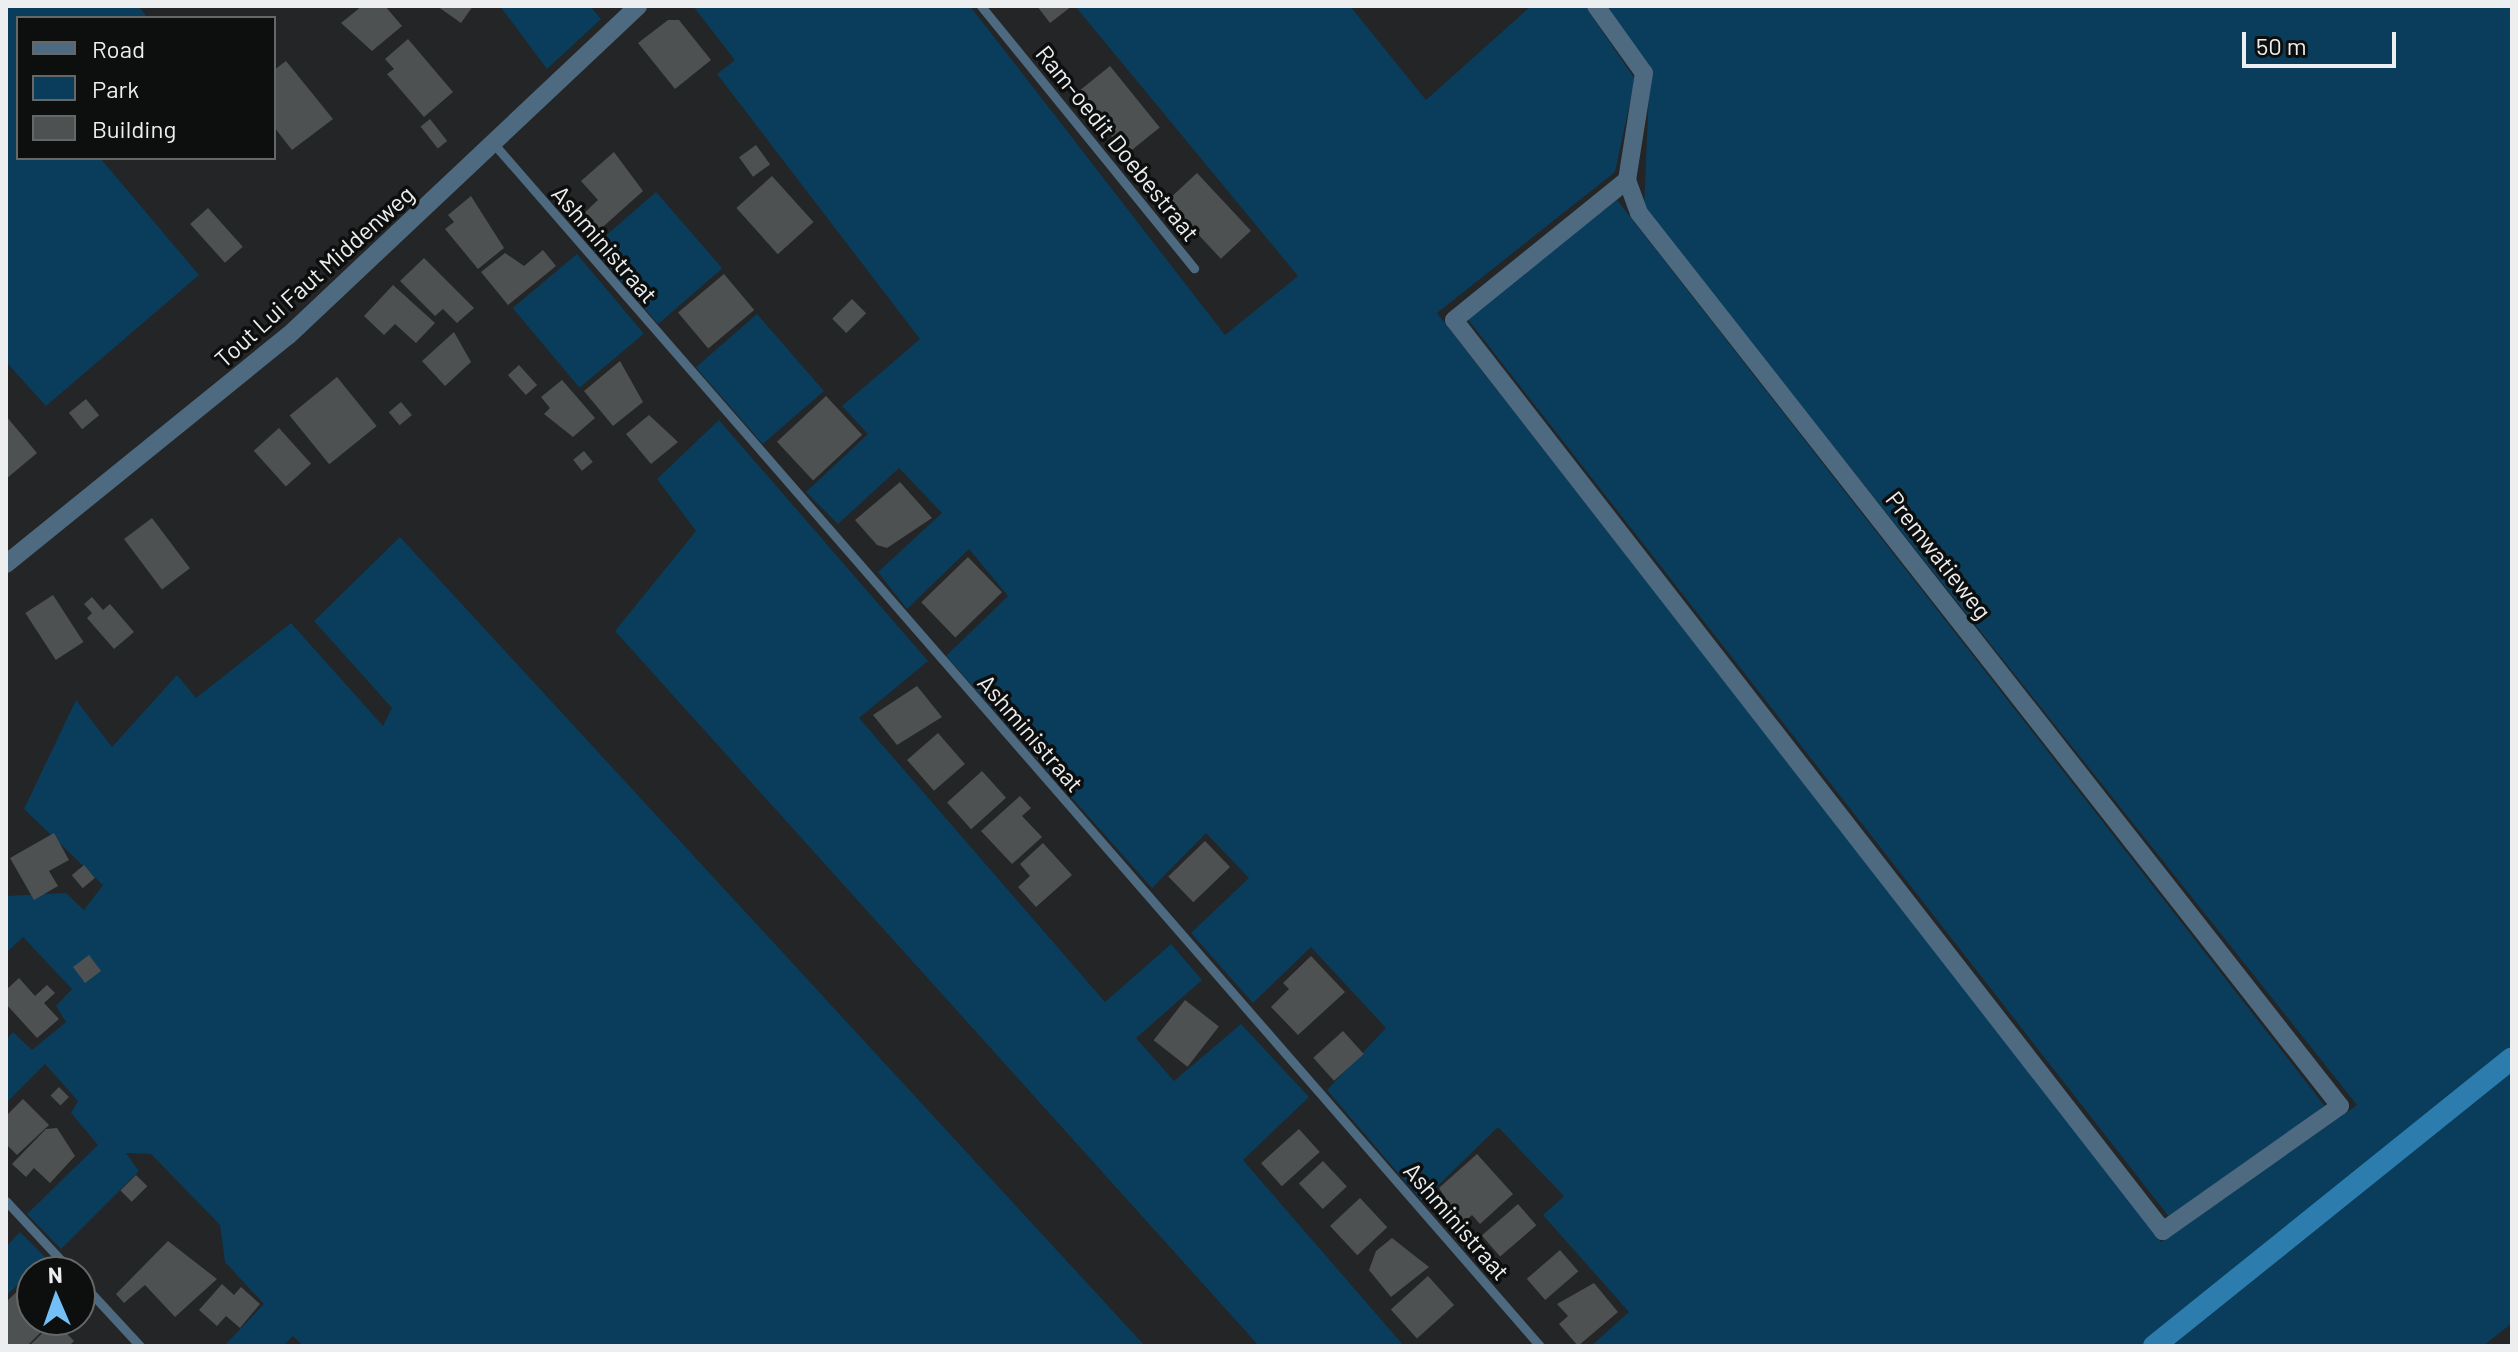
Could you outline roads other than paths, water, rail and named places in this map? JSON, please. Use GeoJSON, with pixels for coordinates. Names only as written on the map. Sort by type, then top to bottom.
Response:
{"type":"FeatureCollection","features":[{"type":"Feature","properties":{"kind":"street","name":"Tout Lui Faut Middenweg"},"geometry":{"type":"LineString","coordinates":[[6,564],[288,336],[638,6]]}},
{"type":"Feature","properties":{"kind":"street"},"geometry":{"type":"LineString","coordinates":[[1596,6],[1644,73],[1627,180]]}},
{"type":"Feature","properties":{"kind":"street","name":"Premwatieweg"},"geometry":{"type":"LineString","coordinates":[[1627,180],[1639,213],[2340,1106],[2163,1231],[1454,320],[1627,180]]}},
{"type":"Feature","properties":{"kind":"lane","name":"Ram-oedit Doebestraat"},"geometry":{"type":"LineString","coordinates":[[981,6],[1194,268]]}},
{"type":"Feature","properties":{"kind":"lane","name":"Ashministraat"},"geometry":{"type":"LineString","coordinates":[[494,144],[1540,1346]]}},
{"type":"Feature","properties":{"kind":"lane"},"geometry":{"type":"LineString","coordinates":[[6,1201],[57,1256]]}},
{"type":"Feature","properties":{"kind":"lane"},"geometry":{"type":"LineString","coordinates":[[96,1298],[140,1346]]}},
{"type":"Feature","properties":{"kind":"waterway"},"geometry":{"type":"LineString","coordinates":[[2154,1346],[2512,1058]]}}]}
